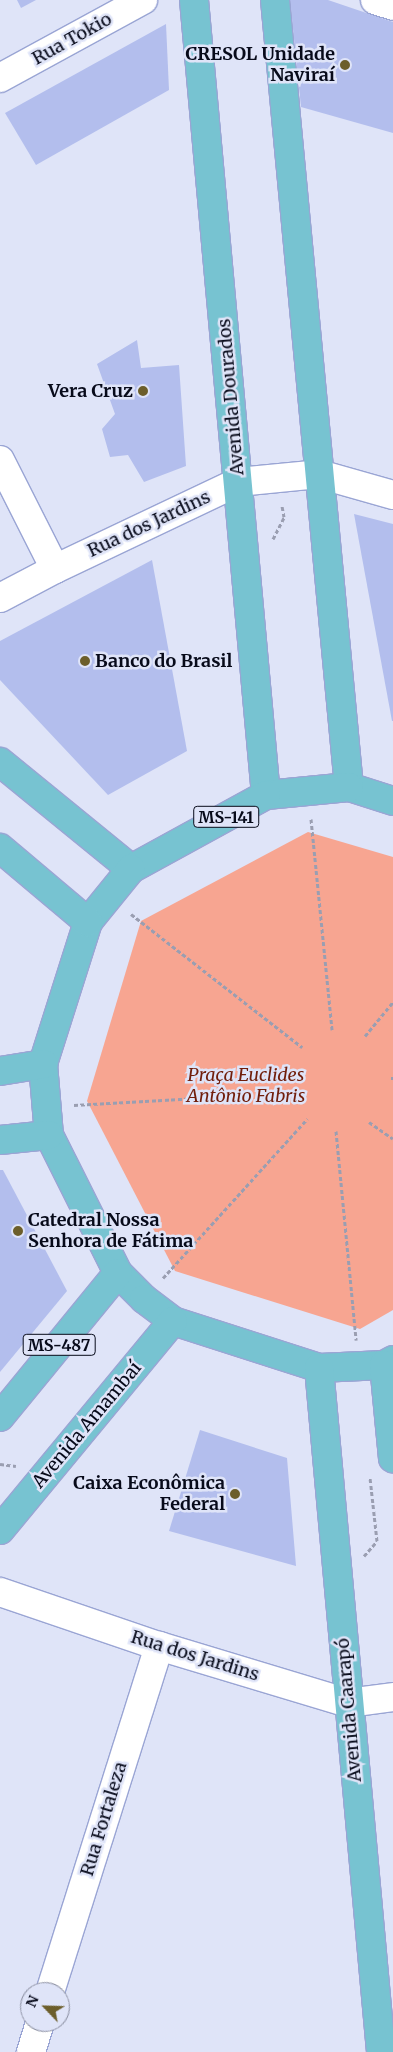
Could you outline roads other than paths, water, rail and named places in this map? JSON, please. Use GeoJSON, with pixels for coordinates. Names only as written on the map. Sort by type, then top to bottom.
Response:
{"type":"FeatureCollection","features":[{"type":"Feature","properties":{"kind":"main road","name":"Avenida Dourados"},"geometry":{"type":"LineString","coordinates":[[194,0],[266,795]]}},
{"type":"Feature","properties":{"kind":"main road"},"geometry":{"type":"LineString","coordinates":[[275,0],[349,787]]}},
{"type":"Feature","properties":{"kind":"main road"},"geometry":{"type":"LineString","coordinates":[[0,762],[131,869]]}},
{"type":"Feature","properties":{"kind":"main road","name":"MS-141"},"geometry":{"type":"LineString","coordinates":[[378,1364],[319,1368],[173,1321],[144,1299],[118,1273],[49,1136],[43,1064],[88,922],[131,869],[266,795],[349,787],[393,801]]}},
{"type":"Feature","properties":{"kind":"main road"},"geometry":{"type":"LineString","coordinates":[[0,848],[88,922]]}},
{"type":"Feature","properties":{"kind":"main road"},"geometry":{"type":"LineString","coordinates":[[0,1071],[43,1064]]}},
{"type":"Feature","properties":{"kind":"main road"},"geometry":{"type":"LineString","coordinates":[[0,1140],[49,1136]]}},
{"type":"Feature","properties":{"kind":"main road","name":"MS-487"},"geometry":{"type":"LineString","coordinates":[[0,1417],[118,1273]]}},
{"type":"Feature","properties":{"kind":"main road","name":"Avenida Amambaí"},"geometry":{"type":"LineString","coordinates":[[0,1530],[173,1321]]}},
{"type":"Feature","properties":{"kind":"main road"},"geometry":{"type":"LineString","coordinates":[[378,1364],[393,1459]]}},
{"type":"Feature","properties":{"kind":"main road","name":"Avenida Caarapó"},"geometry":{"type":"LineString","coordinates":[[319,1368],[381,2052]]}},
{"type":"Feature","properties":{"kind":"street","name":"Rua Tokio"},"geometry":{"type":"LineString","coordinates":[[0,78],[143,0]]}},
{"type":"Feature","properties":{"kind":"street"},"geometry":{"type":"LineString","coordinates":[[376,0],[393,6]]}},
{"type":"Feature","properties":{"kind":"street"},"geometry":{"type":"LineString","coordinates":[[0,460],[55,569]]}},
{"type":"Feature","properties":{"kind":"street","name":"Rua dos Jardins"},"geometry":{"type":"LineString","coordinates":[[0,598],[55,569],[238,482],[319,474],[393,495]]}},
{"type":"Feature","properties":{"kind":"street","name":"Rua dos Jardins"},"geometry":{"type":"LineString","coordinates":[[0,1592],[159,1646],[348,1703],[393,1696]]}},
{"type":"Feature","properties":{"kind":"street","name":"Rua Fortaleza"},"geometry":{"type":"LineString","coordinates":[[53,1982],[159,1646]]}},
{"type":"Feature","properties":{"kind":"street"},"geometry":{"type":"LineString","coordinates":[[31,2052],[37,2032]]}},
{"type":"Feature","properties":{"kind":"place","name":"CRESOL Unidade Naviraí"},"geometry":{"type":"Point","coordinates":[345,65]}},
{"type":"Feature","properties":{"kind":"place","name":"Vera Cruz"},"geometry":{"type":"Point","coordinates":[143,391]}},
{"type":"Feature","properties":{"kind":"place","name":"Banco do Brasil"},"geometry":{"type":"Point","coordinates":[85,661]}},
{"type":"Feature","properties":{"kind":"place","name":"Catedral Nossa Senhora de Fátima"},"geometry":{"type":"Point","coordinates":[18,1231]}},
{"type":"Feature","properties":{"kind":"place","name":"Caixa Econômica Federal"},"geometry":{"type":"Point","coordinates":[235,1494]}},
{"type":"Feature","properties":{"kind":"park label","name":"Praça Euclides Antônio Fabris"},"geometry":{"type":"Point","coordinates":[246,1086]}}]}
